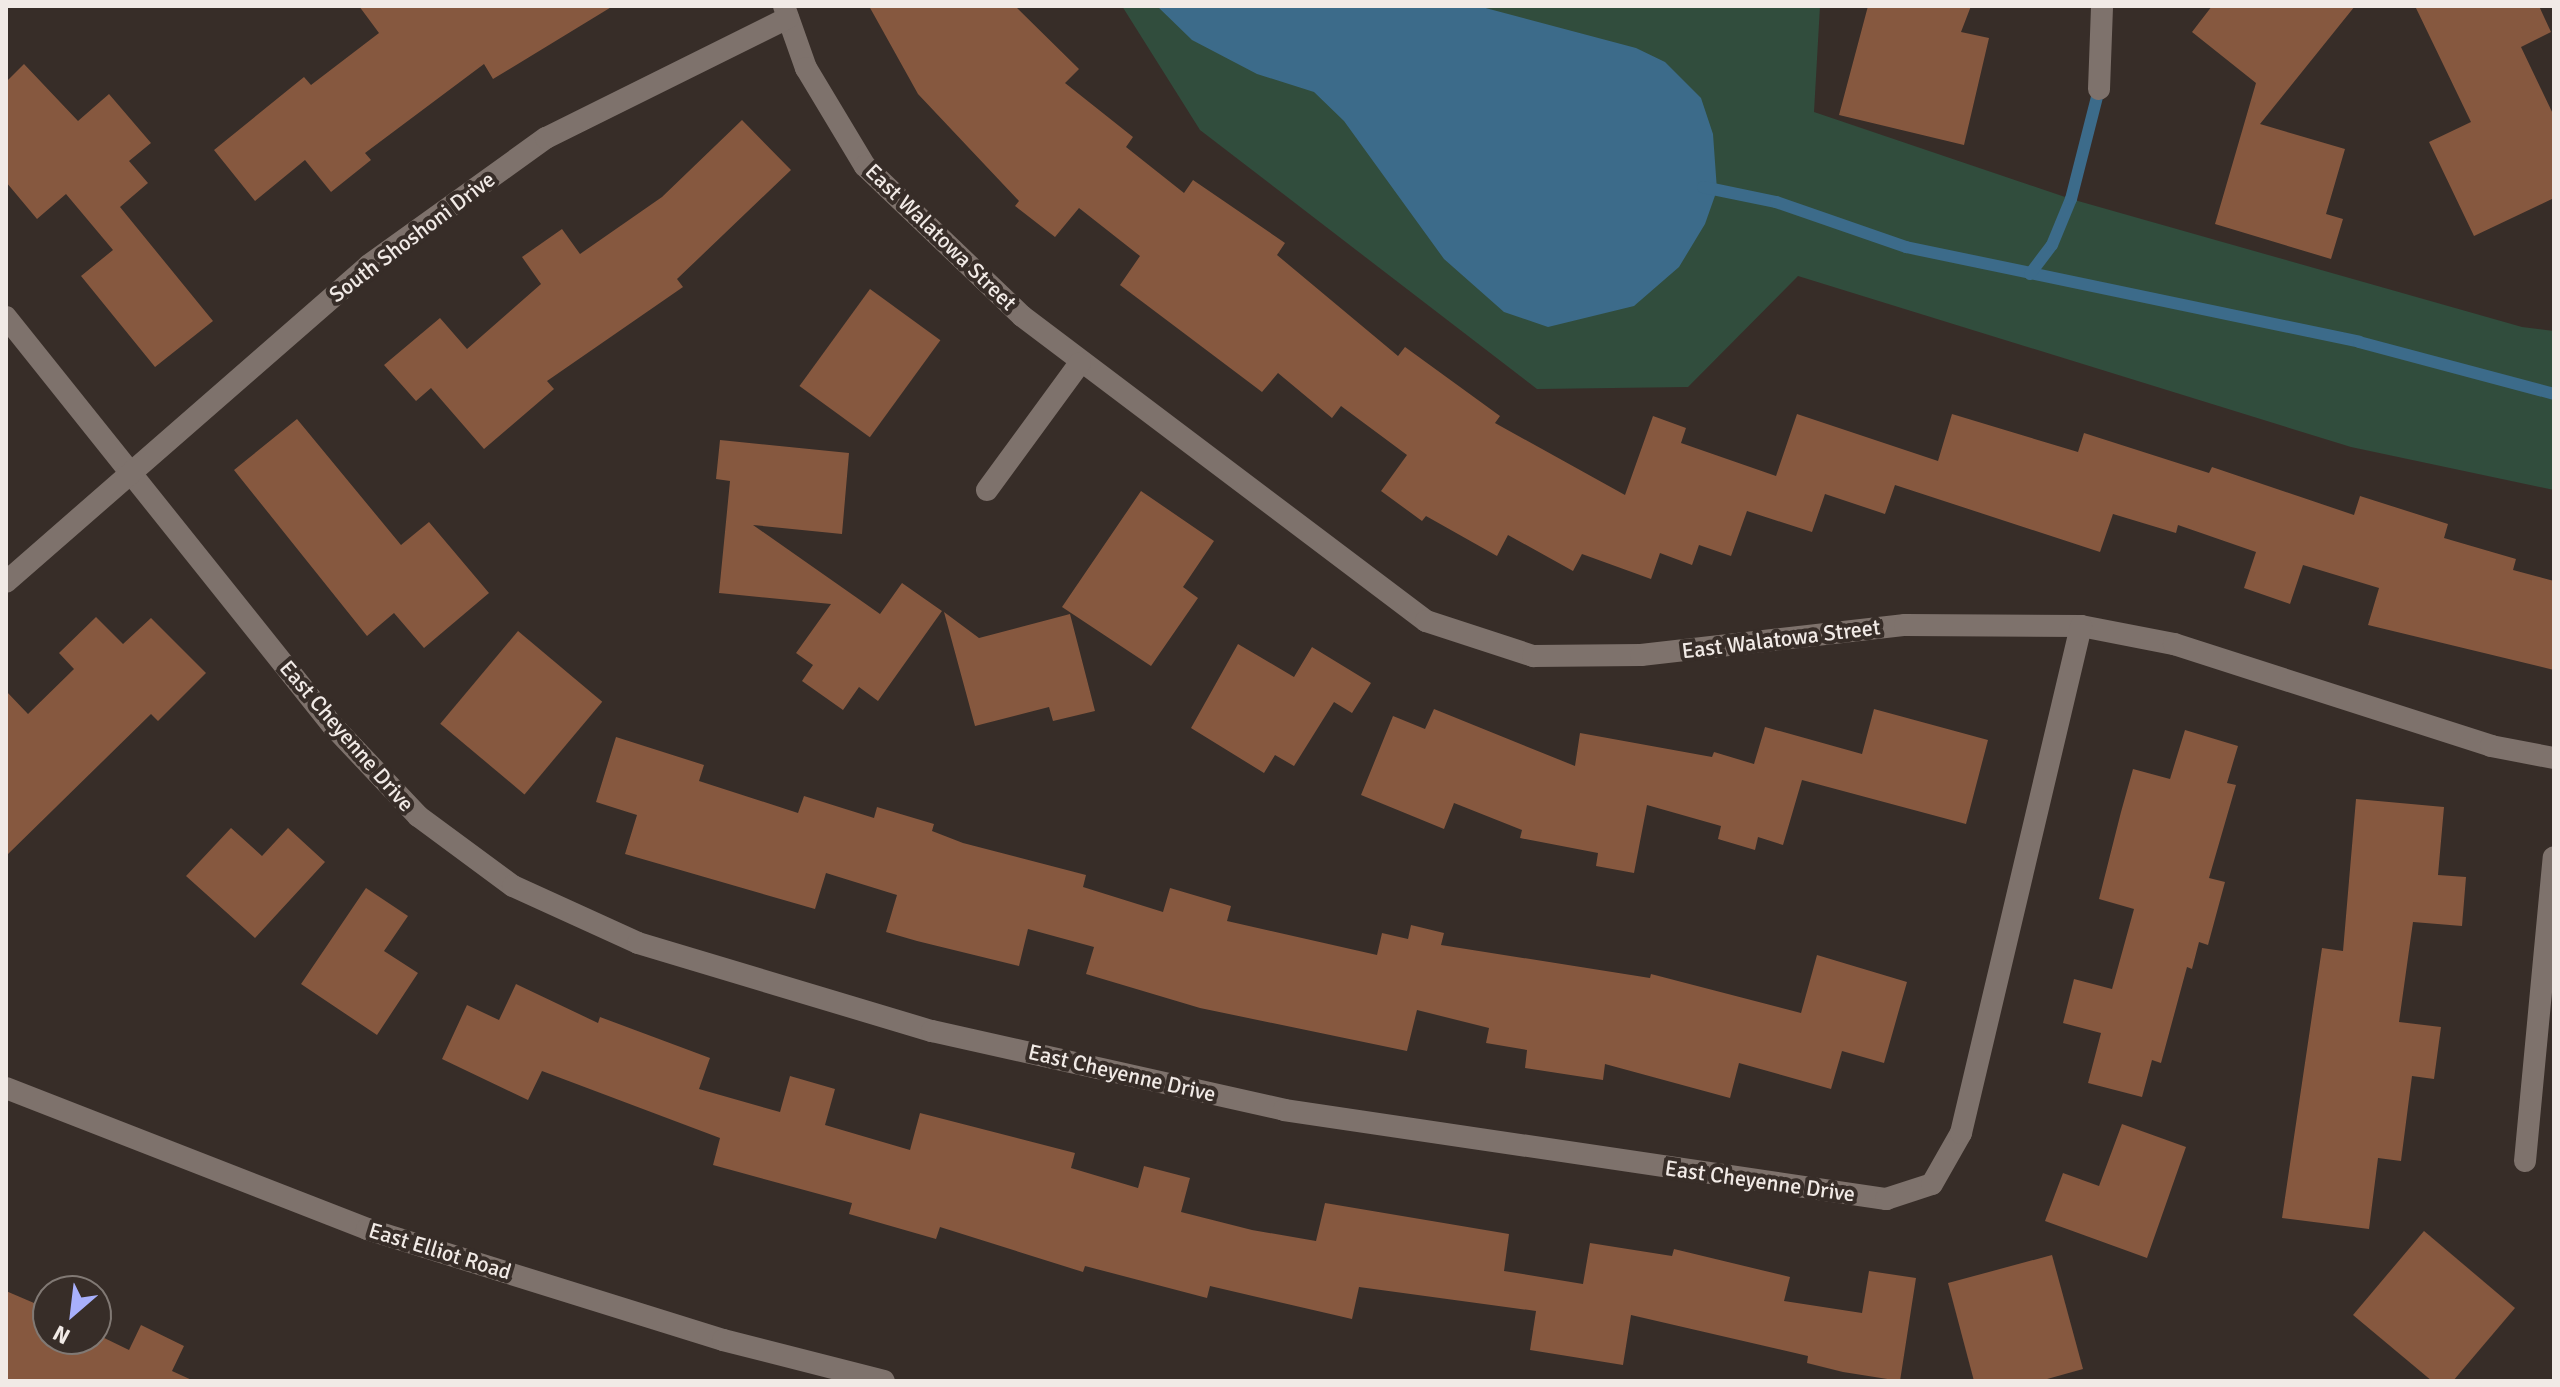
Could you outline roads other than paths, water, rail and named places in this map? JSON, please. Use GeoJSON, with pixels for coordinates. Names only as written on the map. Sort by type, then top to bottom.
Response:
{"type":"FeatureCollection","features":[{"type":"Feature","properties":{"kind":"street"},"geometry":{"type":"LineString","coordinates":[[2099,89],[2102,6]]}},
{"type":"Feature","properties":{"kind":"street","name":"East Walatowa Street"},"geometry":{"type":"LineString","coordinates":[[786,12],[806,68],[865,166],[1022,316],[1080,363],[1426,621],[1533,656],[1641,655],[1905,625],[2081,626],[2174,644],[2491,746],[2554,758]]}},
{"type":"Feature","properties":{"kind":"street","name":"South Shoshoni Drive"},"geometry":{"type":"LineString","coordinates":[[6,582],[369,265],[546,138],[786,12]]}},
{"type":"Feature","properties":{"kind":"street","name":"East Cheyenne Drive"},"geometry":{"type":"LineString","coordinates":[[6,317],[333,726],[418,816],[513,886],[638,943],[932,1031],[1284,1110],[1886,1199],[1932,1184],[1961,1133],[2081,626]]}},
{"type":"Feature","properties":{"kind":"street"},"geometry":{"type":"LineString","coordinates":[[987,490],[1080,363]]}},
{"type":"Feature","properties":{"kind":"street"},"geometry":{"type":"LineString","coordinates":[[2525,1161],[2554,857]]}},
{"type":"Feature","properties":{"kind":"street","name":"East Elliot Road"},"geometry":{"type":"LineString","coordinates":[[6,1088],[367,1229],[723,1340],[884,1381]]}},
{"type":"Feature","properties":{"kind":"water"},"geometry":{"type":"Polygon","coordinates":[[[1157,6],[1478,6],[1636,48],[1665,62],[1701,98],[1713,134],[1717,190],[1705,224],[1679,267],[1634,306],[1548,327],[1504,312],[1444,259],[1344,121],[1314,92],[1257,74],[1192,40],[1157,6]]]}},
{"type":"Feature","properties":{"kind":"waterway"},"geometry":{"type":"LineString","coordinates":[[2030,274],[2052,245],[2071,199],[2099,89]]}},
{"type":"Feature","properties":{"kind":"waterway"},"geometry":{"type":"LineString","coordinates":[[1703,187],[1776,202],[1906,247],[2359,342],[2554,394]]}}]}
